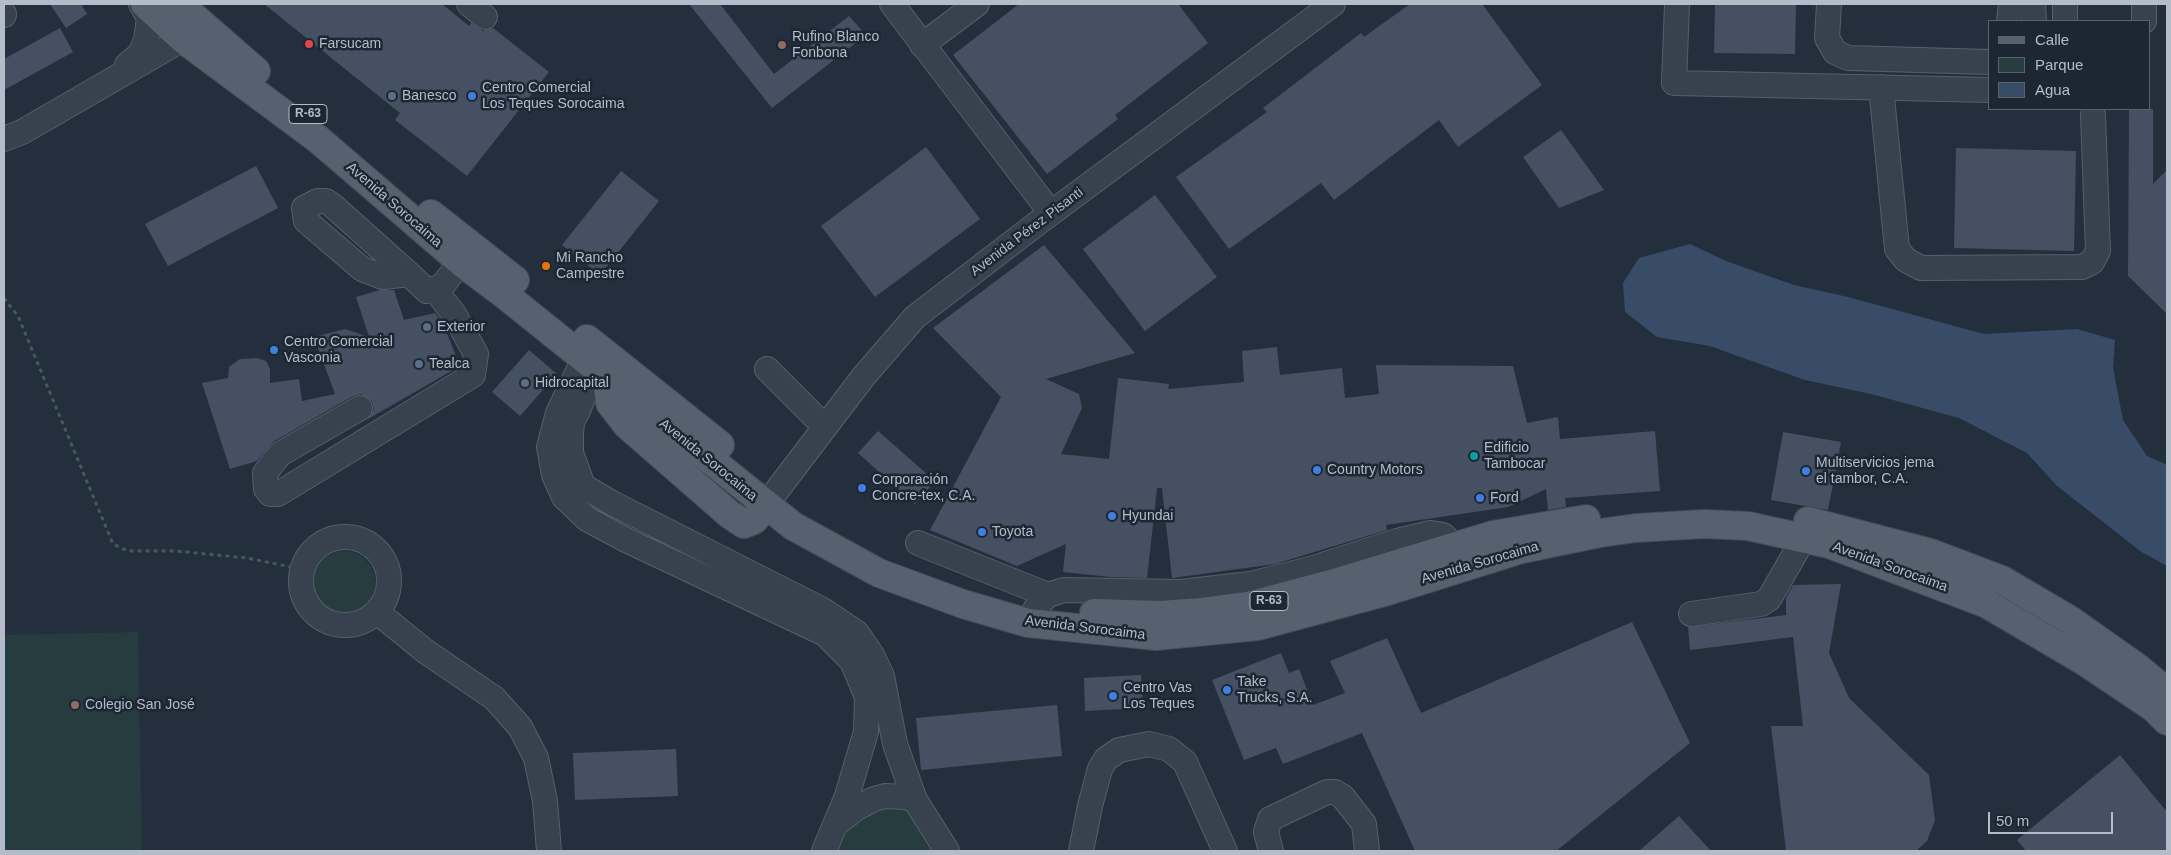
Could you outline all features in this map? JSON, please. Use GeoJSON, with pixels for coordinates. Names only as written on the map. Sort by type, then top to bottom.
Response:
{"type":"FeatureCollection","features":[{"type":"Feature","properties":{"kind":"main road","name":"Avenida Sorocaima"},"geometry":{"type":"LineString","coordinates":[[145,4],[188,16],[228,47],[772,498],[802,511],[849,540],[897,562],[984,593],[1156,636],[1258,626],[1388,591],[1522,550],[1636,520],[1698,508],[1931,552],[2002,580],[2070,620],[2138,668],[2167,692]]}},
{"type":"Feature","properties":{"kind":"main road","name":"Avenida Sorocaima"},"geometry":{"type":"LineString","coordinates":[[188,16],[319,140],[461,262],[595,368]]}},
{"type":"Feature","properties":{"kind":"main road"},"geometry":{"type":"LineString","coordinates":[[595,368],[610,402],[627,425],[729,514],[744,524],[754,520],[772,498]]}},
{"type":"Feature","properties":{"kind":"main road","name":"Avenida Sorocaima"},"geometry":{"type":"LineString","coordinates":[[1038,608],[1089,613],[1160,614],[1211,611],[1292,595],[1493,535],[1536,526],[1636,520]]}},
{"type":"Feature","properties":{"kind":"main road","name":"Avenida Sorocaima"},"geometry":{"type":"LineString","coordinates":[[1806,529],[1829,544],[1987,604],[2084,661],[2154,708],[2167,721]]}},
{"type":"Feature","properties":{"kind":"street"},"geometry":{"type":"LineString","coordinates":[[106,82],[140,54],[146,40],[149,18],[141,4]]}},
{"type":"Feature","properties":{"kind":"street"},"geometry":{"type":"LineString","coordinates":[[892,4],[1051,213]]}},
{"type":"Feature","properties":{"kind":"street"},"geometry":{"type":"LineString","coordinates":[[922,45],[977,4]]}},
{"type":"Feature","properties":{"kind":"street","name":"Avenida Pérez Pisanti"},"geometry":{"type":"LineString","coordinates":[[772,498],[864,376],[915,318],[1051,213],[1333,4]]}},
{"type":"Feature","properties":{"kind":"street"},"geometry":{"type":"LineString","coordinates":[[1677,4],[1674,83],[1988,90]]}},
{"type":"Feature","properties":{"kind":"street"},"geometry":{"type":"LineString","coordinates":[[1829,4],[1827,38],[1835,52],[1848,58],[1988,62]]}},
{"type":"Feature","properties":{"kind":"street"},"geometry":{"type":"LineString","coordinates":[[2009,20],[2011,4]]}},
{"type":"Feature","properties":{"kind":"street"},"geometry":{"type":"LineString","coordinates":[[2033,4],[2034,20]]}},
{"type":"Feature","properties":{"kind":"street"},"geometry":{"type":"LineString","coordinates":[[2065,4],[2065,20]]}},
{"type":"Feature","properties":{"kind":"street"},"geometry":{"type":"LineString","coordinates":[[2144,4],[2144,20]]}},
{"type":"Feature","properties":{"kind":"street"},"geometry":{"type":"LineString","coordinates":[[4,139],[22,132],[106,82],[188,16]]}},
{"type":"Feature","properties":{"kind":"street"},"geometry":{"type":"LineString","coordinates":[[1881,87],[1897,249],[1906,260],[1921,268],[2082,267],[2092,262],[2098,251],[2093,116]]}},
{"type":"Feature","properties":{"kind":"street"},"geometry":{"type":"LineString","coordinates":[[409,274],[427,291],[435,290],[442,286],[461,262]]}},
{"type":"Feature","properties":{"kind":"street"},"geometry":{"type":"LineString","coordinates":[[360,408],[280,454],[265,472],[266,489],[270,494],[278,494],[473,375],[476,354],[454,314],[435,290]]}},
{"type":"Feature","properties":{"kind":"street"},"geometry":{"type":"LineString","coordinates":[[595,368],[578,411],[572,421],[571,428],[571,452],[583,486],[612,503],[823,610],[856,633],[872,654],[882,676],[894,744],[915,800],[947,851]]}},
{"type":"Feature","properties":{"kind":"street"},"geometry":{"type":"LineString","coordinates":[[595,368],[558,413],[549,447],[554,475],[564,497],[587,519],[626,540],[826,634],[852,661],[867,697],[866,732],[848,796],[824,851]]}},
{"type":"Feature","properties":{"kind":"street"},"geometry":{"type":"LineString","coordinates":[[767,369],[825,427]]}},
{"type":"Feature","properties":{"kind":"street"},"geometry":{"type":"LineString","coordinates":[[1691,614],[1761,604],[1769,599],[1806,529]]}},
{"type":"Feature","properties":{"kind":"street"},"geometry":{"type":"LineString","coordinates":[[346,536],[367,543],[383,558],[389,572],[389,586],[385,600],[377,612],[365,621],[351,626],[336,625],[322,620],[310,610],[303,598],[299,583],[301,569],[308,555],[318,545],[331,538],[346,536]]}},
{"type":"Feature","properties":{"kind":"street"},"geometry":{"type":"LineString","coordinates":[[918,543],[1038,608]]}},
{"type":"Feature","properties":{"kind":"street"},"geometry":{"type":"LineString","coordinates":[[377,612],[425,651],[494,698],[520,727],[536,758],[545,801],[549,851]]}},
{"type":"Feature","properties":{"kind":"street"},"geometry":{"type":"LineString","coordinates":[[1081,851],[1100,769],[1106,759],[1119,750],[1149,744],[1169,749],[1185,762],[1225,851]]}},
{"type":"Feature","properties":{"kind":"street"},"geometry":{"type":"LineString","coordinates":[[1271,851],[1266,832],[1270,819],[1327,792],[1335,792],[1343,796],[1364,824],[1368,844],[1367,851]]}},
{"type":"Feature","properties":{"kind":"street"},"geometry":{"type":"LineString","coordinates":[[836,825],[857,808],[874,799],[894,795],[915,800]]}},
{"type":"Feature","properties":{"kind":"path"},"geometry":{"type":"LineString","coordinates":[[4,298],[18,316],[113,544],[128,551],[176,551],[247,558],[301,569]]}},
{"type":"Feature","properties":{"kind":"green space"},"geometry":{"type":"Polygon","coordinates":[[[338,551],[350,551],[366,560],[373,570],[375,582],[373,594],[366,604],[350,613],[338,613],[327,608],[318,599],[313,588],[313,576],[318,565],[327,556],[338,551]]]}},
{"type":"Feature","properties":{"kind":"green space","name":"Colegio San José"},"geometry":{"type":"Polygon","coordinates":[[[138,632],[142,851],[4,851],[4,635],[138,632]]]}},
{"type":"Feature","properties":{"kind":"green space"},"geometry":{"type":"Polygon","coordinates":[[[890,804],[904,806],[940,851],[835,851],[852,821],[890,804]]]}},
{"type":"Feature","properties":{"kind":"water"},"geometry":{"type":"Polygon","coordinates":[[[1690,244],[1726,261],[1794,285],[1848,297],[1984,334],[2077,329],[2115,340],[2113,368],[2123,420],[2147,456],[2167,465],[2167,566],[2140,551],[2056,485],[2027,453],[1959,418],[1871,394],[1805,380],[1710,346],[1657,337],[1625,312],[1623,283],[1639,258],[1690,244]]]}},
{"type":"Feature","properties":{"kind":"building"},"geometry":{"type":"Polygon","coordinates":[[[50,4],[81,4],[87,14],[66,28],[50,4]]]}},
{"type":"Feature","properties":{"kind":"building"},"geometry":{"type":"Polygon","coordinates":[[[264,4],[442,4],[469,26],[471,23],[483,31],[493,28],[549,72],[467,176],[395,120],[400,113],[264,4]]]}},
{"type":"Feature","properties":{"kind":"building"},"geometry":{"type":"Polygon","coordinates":[[[689,4],[720,4],[774,74],[849,16],[866,35],[772,108],[689,4]]]}},
{"type":"Feature","properties":{"kind":"building"},"geometry":{"type":"Polygon","coordinates":[[[1019,4],[1178,4],[1208,43],[1115,115],[1118,119],[1047,174],[953,55],[1019,4]]]}},
{"type":"Feature","properties":{"kind":"building"},"geometry":{"type":"Polygon","coordinates":[[[1410,4],[1482,4],[1542,85],[1458,147],[1439,120],[1334,200],[1321,183],[1229,249],[1176,177],[1267,112],[1263,108],[1361,33],[1364,37],[1410,4]]]}},
{"type":"Feature","properties":{"kind":"building"},"geometry":{"type":"Polygon","coordinates":[[[1715,4],[1796,4],[1795,54],[1714,53],[1715,4]]]}},
{"type":"Feature","properties":{"kind":"building"},"geometry":{"type":"Polygon","coordinates":[[[60,28],[73,52],[4,90],[4,59],[60,28]]]}},
{"type":"Feature","properties":{"kind":"building"},"geometry":{"type":"Polygon","coordinates":[[[2153,109],[2153,184],[2167,170],[2167,314],[2128,276],[2129,110],[2153,109]]]}},
{"type":"Feature","properties":{"kind":"building"},"geometry":{"type":"Polygon","coordinates":[[[1561,130],[1604,190],[1559,208],[1523,157],[1561,130]]]}},
{"type":"Feature","properties":{"kind":"building"},"geometry":{"type":"Polygon","coordinates":[[[926,147],[980,219],[875,297],[821,226],[926,147]]]}},
{"type":"Feature","properties":{"kind":"building"},"geometry":{"type":"Polygon","coordinates":[[[1956,148],[2076,151],[2074,251],[1954,248],[1956,148]]]}},
{"type":"Feature","properties":{"kind":"building"},"geometry":{"type":"Polygon","coordinates":[[[256,166],[278,208],[168,266],[145,224],[256,166]]]}},
{"type":"Feature","properties":{"kind":"building"},"geometry":{"type":"Polygon","coordinates":[[[621,171],[659,201],[600,275],[562,245],[621,171]]]}},
{"type":"Feature","properties":{"kind":"building"},"geometry":{"type":"Polygon","coordinates":[[[1155,195],[1217,277],[1145,331],[1083,249],[1155,195]]]}},
{"type":"Feature","properties":{"kind":"building"},"geometry":{"type":"Polygon","coordinates":[[[1044,245],[1135,353],[1046,379],[1079,394],[1082,408],[1061,454],[1109,459],[1118,378],[1169,384],[1168,389],[1244,382],[1242,351],[1277,347],[1280,375],[1342,368],[1345,398],[1379,394],[1376,365],[1513,366],[1527,423],[1558,417],[1560,439],[1655,431],[1660,491],[1565,498],[1566,507],[1548,510],[1546,489],[1508,507],[1386,525],[1387,530],[1275,564],[1172,578],[1162,488],[1157,488],[1147,578],[1110,577],[1063,572],[1066,544],[1017,566],[930,530],[1001,397],[933,328],[1044,245]]]}},
{"type":"Feature","properties":{"kind":"building"},"geometry":{"type":"Polygon","coordinates":[[[380,290],[394,290],[404,320],[435,313],[442,321],[460,366],[368,419],[374,409],[372,401],[361,394],[353,396],[273,442],[257,461],[230,469],[202,383],[228,378],[229,367],[240,359],[257,358],[266,361],[270,369],[270,383],[299,379],[302,401],[335,394],[314,337],[345,329],[369,337],[356,297],[380,290]]]}},
{"type":"Feature","properties":{"kind":"building","name":"Hidrocapital"},"geometry":{"type":"Polygon","coordinates":[[[529,350],[557,374],[520,416],[492,392],[529,350]]]}},
{"type":"Feature","properties":{"kind":"building"},"geometry":{"type":"Polygon","coordinates":[[[878,431],[935,481],[915,504],[858,453],[878,431]]]}},
{"type":"Feature","properties":{"kind":"building","name":"Multiservicios jema el tambor, C.A."},"geometry":{"type":"Polygon","coordinates":[[[1783,432],[1841,442],[1828,510],[1771,500],[1783,432]]]}},
{"type":"Feature","properties":{"kind":"building"},"geometry":{"type":"Polygon","coordinates":[[[1841,584],[1829,653],[1849,698],[1929,775],[1935,820],[1927,841],[1916,851],[1786,851],[1771,726],[1803,726],[1793,637],[1690,650],[1688,627],[1786,615],[1786,598],[1793,585],[1841,584]]]}},
{"type":"Feature","properties":{"kind":"building"},"geometry":{"type":"Polygon","coordinates":[[[1632,622],[1690,743],[1556,851],[1415,851],[1362,733],[1283,764],[1276,748],[1244,760],[1212,680],[1281,653],[1289,673],[1299,669],[1313,705],[1345,693],[1330,661],[1387,638],[1421,713],[1632,622]]]}},
{"type":"Feature","properties":{"kind":"building"},"geometry":{"type":"Polygon","coordinates":[[[1141,675],[1143,708],[1085,711],[1084,678],[1141,675]]]}},
{"type":"Feature","properties":{"kind":"building"},"geometry":{"type":"Polygon","coordinates":[[[1057,705],[1062,756],[921,770],[916,718],[1057,705]]]}},
{"type":"Feature","properties":{"kind":"building"},"geometry":{"type":"Polygon","coordinates":[[[676,749],[678,796],[575,800],[573,753],[676,749]]]}},
{"type":"Feature","properties":{"kind":"building"},"geometry":{"type":"Polygon","coordinates":[[[2120,755],[2167,812],[2167,851],[2026,851],[2017,840],[2120,755]]]}},
{"type":"Feature","properties":{"kind":"building"},"geometry":{"type":"Polygon","coordinates":[[[1679,816],[1711,851],[1639,851],[1679,816]]]}},
{"type":"Feature","properties":{"kind":"place","name":"Farsucam"},"geometry":{"type":"Point","coordinates":[309,44]}},
{"type":"Feature","properties":{"kind":"place","name":"Rufino Blanco Fonbona"},"geometry":{"type":"Point","coordinates":[782,45]}},
{"type":"Feature","properties":{"kind":"place","name":"Banesco"},"geometry":{"type":"Point","coordinates":[392,96]}},
{"type":"Feature","properties":{"kind":"place","name":"Centro Comercial Los Teques Sorocaima"},"geometry":{"type":"Point","coordinates":[472,96]}},
{"type":"Feature","properties":{"kind":"place","name":"Mi Rancho Campestre"},"geometry":{"type":"Point","coordinates":[546,266]}},
{"type":"Feature","properties":{"kind":"place","name":"Exterior"},"geometry":{"type":"Point","coordinates":[427,327]}},
{"type":"Feature","properties":{"kind":"place","name":"Centro Comercial Vasconia"},"geometry":{"type":"Point","coordinates":[274,350]}},
{"type":"Feature","properties":{"kind":"place","name":"Tealca"},"geometry":{"type":"Point","coordinates":[419,364]}},
{"type":"Feature","properties":{"kind":"place","name":"Hidrocapital"},"geometry":{"type":"Point","coordinates":[525,383]}},
{"type":"Feature","properties":{"kind":"place","name":"Edificio Tambocar"},"geometry":{"type":"Point","coordinates":[1474,456]}},
{"type":"Feature","properties":{"kind":"place","name":"Country Motors"},"geometry":{"type":"Point","coordinates":[1317,470]}},
{"type":"Feature","properties":{"kind":"place","name":"Multiservicios jema el tambor, C.A."},"geometry":{"type":"Point","coordinates":[1806,471]}},
{"type":"Feature","properties":{"kind":"place","name":"Corporación Concre-tex, C.A."},"geometry":{"type":"Point","coordinates":[862,488]}},
{"type":"Feature","properties":{"kind":"place","name":"Ford"},"geometry":{"type":"Point","coordinates":[1480,498]}},
{"type":"Feature","properties":{"kind":"place","name":"Hyundai"},"geometry":{"type":"Point","coordinates":[1112,516]}},
{"type":"Feature","properties":{"kind":"place","name":"Toyota"},"geometry":{"type":"Point","coordinates":[982,532]}},
{"type":"Feature","properties":{"kind":"place","name":"Take Trucks, S.A."},"geometry":{"type":"Point","coordinates":[1227,690]}},
{"type":"Feature","properties":{"kind":"place","name":"Centro Vas Los Teques"},"geometry":{"type":"Point","coordinates":[1113,696]}},
{"type":"Feature","properties":{"kind":"place","name":"Colegio San José"},"geometry":{"type":"Point","coordinates":[75,705]}}]}
